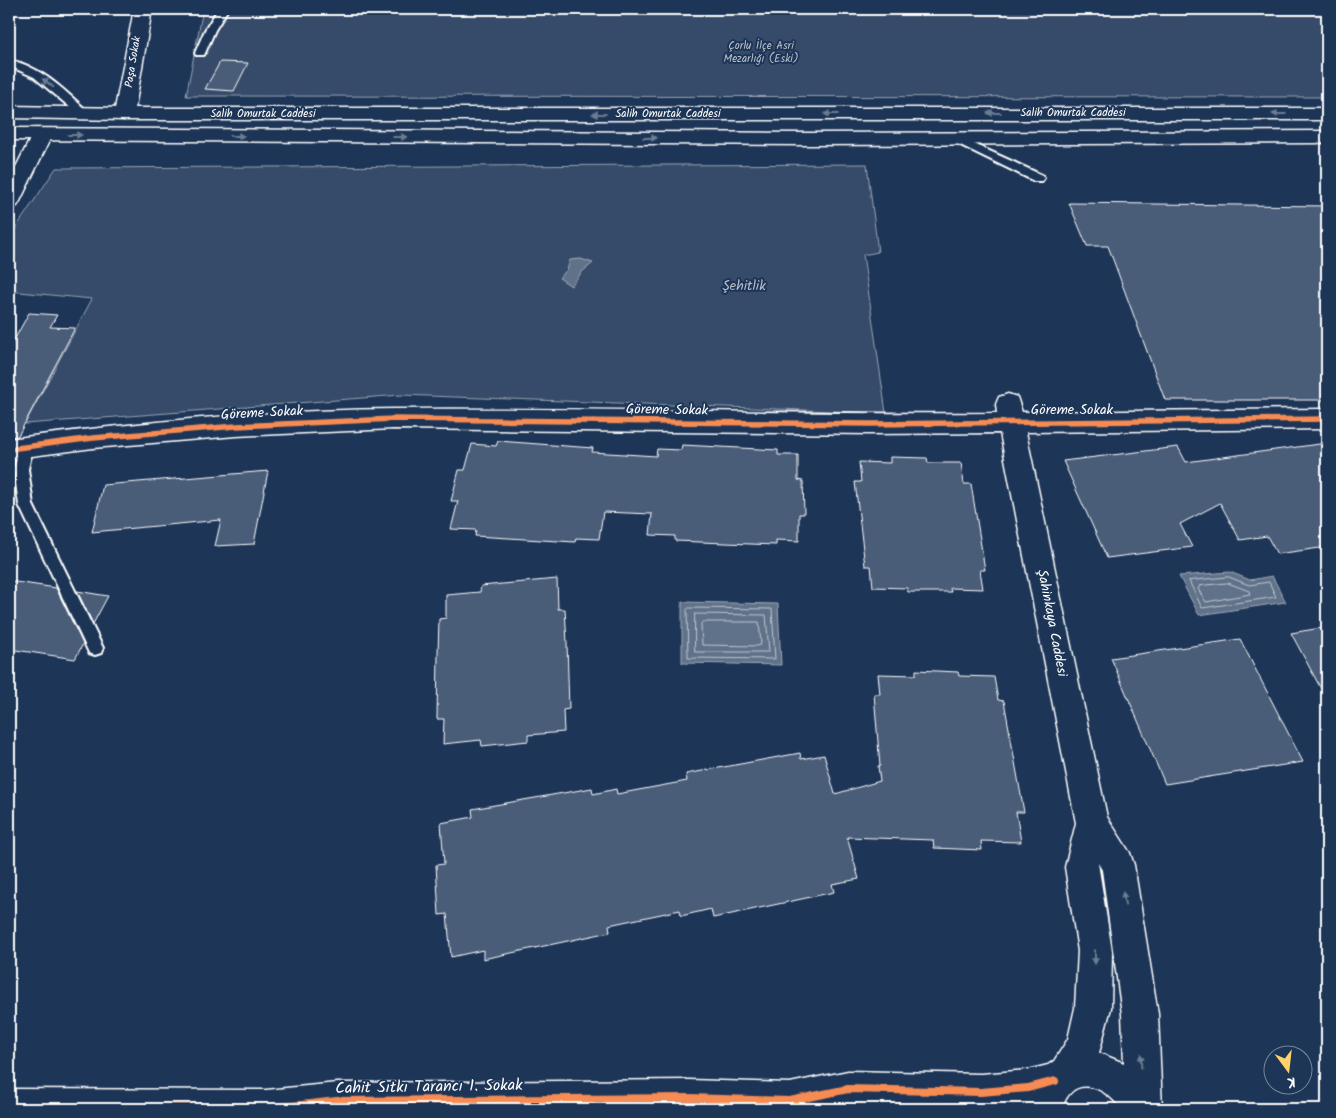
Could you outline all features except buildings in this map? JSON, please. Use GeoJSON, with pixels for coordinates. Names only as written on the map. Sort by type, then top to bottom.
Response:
{"type":"FeatureCollection","features":[{"type":"Feature","properties":{"kind":"main road","name":"Paşa Sokak"},"geometry":{"type":"LineString","coordinates":[[124,114],[143,9]]}},
{"type":"Feature","properties":{"kind":"main road","name":"Salih Omurtak Caddesi"},"geometry":{"type":"LineString","coordinates":[[9,112],[124,114],[1327,114]]}},
{"type":"Feature","properties":{"kind":"main road","name":"Salih Omurtak Caddesi"},"geometry":{"type":"LineString","coordinates":[[9,134],[794,139],[952,137],[1327,138]]}},
{"type":"Feature","properties":{"kind":"main road"},"geometry":{"type":"LineString","coordinates":[[9,201],[42,134]]}},
{"type":"Feature","properties":{"kind":"main road","name":"Göreme Sokak"},"geometry":{"type":"LineString","coordinates":[[17,448],[93,438],[236,426],[394,419],[870,424],[1009,414],[1327,419]]}},
{"type":"Feature","properties":{"kind":"main road","name":"Şahinkaya Caddesi"},"geometry":{"type":"LineString","coordinates":[[1009,414],[1092,823]]}},
{"type":"Feature","properties":{"kind":"main road"},"geometry":{"type":"LineString","coordinates":[[1056,1087],[1084,1046],[1093,1008],[1095,951],[1081,867],[1092,823]]}},
{"type":"Feature","properties":{"kind":"main road"},"geometry":{"type":"LineString","coordinates":[[1092,823],[1118,865],[1140,1014],[1143,1109]]}},
{"type":"Feature","properties":{"kind":"main road","name":"Cahit Sıtkı Tarancı 1. Sokak"},"geometry":{"type":"LineString","coordinates":[[9,1108],[266,1109],[337,1101],[799,1105],[848,1089],[981,1092],[1056,1087],[1085,1068],[1102,1071],[1119,1080],[1133,1094],[1143,1109]]}},
{"type":"Feature","properties":{"kind":"lane"},"geometry":{"type":"LineString","coordinates":[[200,53],[210,30],[224,9]]}},
{"type":"Feature","properties":{"kind":"lane"},"geometry":{"type":"LineString","coordinates":[[9,63],[16,63],[37,75],[82,112]]}},
{"type":"Feature","properties":{"kind":"lane"},"geometry":{"type":"LineString","coordinates":[[952,137],[1038,178]]}},
{"type":"Feature","properties":{"kind":"lane"},"geometry":{"type":"LineString","coordinates":[[17,448],[26,505],[95,648]]}},
{"type":"Feature","properties":{"kind":"green space","name":"Çorlu İlçe Asri Mezarlığı (Eski)"},"geometry":{"type":"Polygon","coordinates":[[[203,9],[1327,9],[1327,97],[186,96],[203,9]]]}},
{"type":"Feature","properties":{"kind":"green space","name":"Şehitlik"},"geometry":{"type":"Polygon","coordinates":[[[867,164],[878,252],[863,255],[886,413],[401,395],[25,424],[92,299],[9,291],[9,238],[56,168],[867,164]]]}},
{"type":"Feature","properties":{"kind":"water"},"geometry":{"type":"Polygon","coordinates":[[[581,259],[593,263],[582,272],[571,286],[559,278],[567,270],[570,260],[581,259]]]}},
{"type":"Feature","properties":{"kind":"water"},"geometry":{"type":"Polygon","coordinates":[[[1230,572],[1250,580],[1272,576],[1286,602],[1199,615],[1179,576],[1230,572]]]}},
{"type":"Feature","properties":{"kind":"water"},"geometry":{"type":"Polygon","coordinates":[[[682,602],[778,604],[781,665],[682,663],[682,602]]]}},
{"type":"Feature","properties":{"kind":"cycle path"},"geometry":{"type":"LineString","coordinates":[[9,449],[93,438],[236,426],[394,419],[870,424],[1327,419]]}},
{"type":"Feature","properties":{"kind":"cycle path"},"geometry":{"type":"LineString","coordinates":[[9,1108],[266,1109],[337,1101],[689,1098],[790,1101],[848,1089],[981,1092],[1028,1088],[1055,1081]]}}]}
